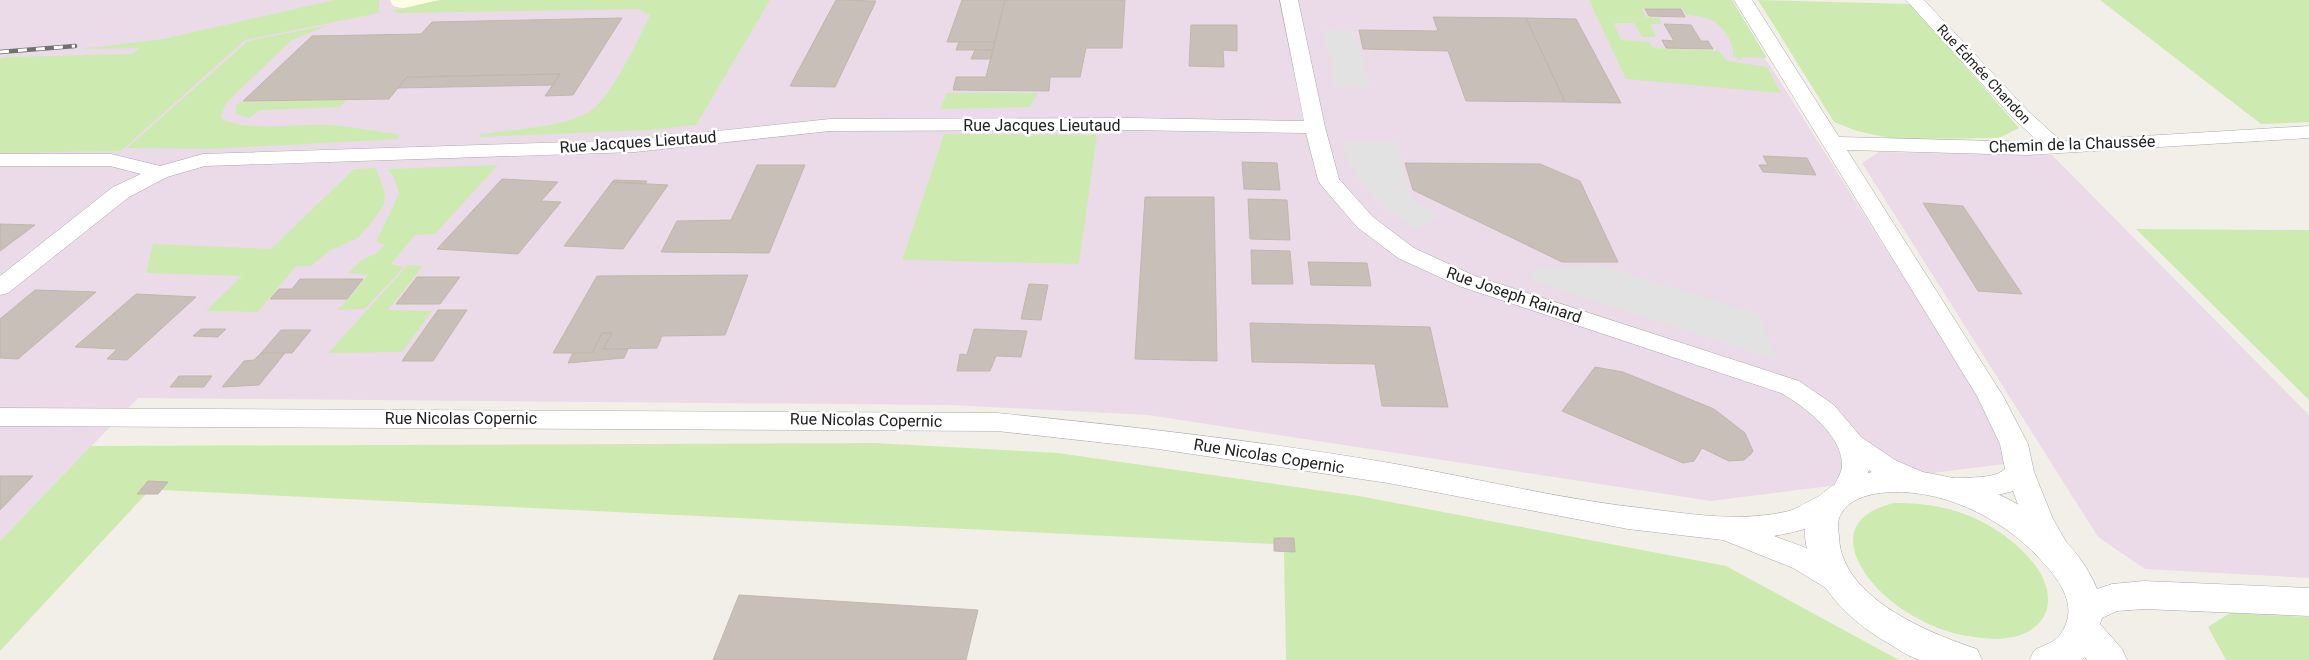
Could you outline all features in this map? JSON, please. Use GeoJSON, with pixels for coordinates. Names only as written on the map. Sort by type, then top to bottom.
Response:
{"type":"FeatureCollection","features":[{"type":"Feature","properties":{"kind":"street","name":"Rue Joseph Rainard"},"geometry":{"type":"LineString","coordinates":[[1289,0],[1315,127],[1329,180],[1365,222],[1406,253],[1466,281],[1790,387],[1809,397],[1832,416],[1852,444]]}},
{"type":"Feature","properties":{"kind":"street"},"geometry":{"type":"LineString","coordinates":[[1743,0],[1834,143],[1990,396],[2014,444],[2020,472],[2039,522],[2064,562],[2082,596],[2084,620],[2109,660]]}},
{"type":"Feature","properties":{"kind":"street","name":"Rue Édmée Chandon"},"geometry":{"type":"LineString","coordinates":[[1915,0],[2021,115],[2056,147]]}},
{"type":"Feature","properties":{"kind":"street","name":"Rue Jacques Lieutaud"},"geometry":{"type":"LineString","coordinates":[[0,288],[121,192],[160,173],[203,160],[635,146],[830,125],[1130,124],[1315,127]]}},
{"type":"Feature","properties":{"kind":"street","name":"Chemin de la Chaussée"},"geometry":{"type":"LineString","coordinates":[[1834,143],[2026,149],[2309,132]]}},
{"type":"Feature","properties":{"kind":"street"},"geometry":{"type":"LineString","coordinates":[[0,160],[111,160],[160,173]]}},
{"type":"Feature","properties":{"kind":"street","name":"Rue Nicolas Copernic"},"geometry":{"type":"LineString","coordinates":[[0,417],[273,416],[997,422],[1151,438],[1388,473],[1628,518],[1724,529]]}},
{"type":"Feature","properties":{"kind":"street"},"geometry":{"type":"LineString","coordinates":[[1852,444],[1884,467],[1970,496],[2004,513],[2042,539],[2064,562],[2105,584],[2144,595]]}},
{"type":"Feature","properties":{"kind":"street"},"geometry":{"type":"LineString","coordinates":[[1852,444],[1856,466],[1837,498],[1822,517],[1820,530],[1821,546],[1836,579],[1856,602],[1881,623],[1912,641],[1945,655],[1964,660]]}},
{"type":"Feature","properties":{"kind":"street"},"geometry":{"type":"LineString","coordinates":[[1724,529],[1762,527],[1798,520],[1860,485],[1879,482],[1977,486],[2008,482],[2020,472]]}},
{"type":"Feature","properties":{"kind":"street"},"geometry":{"type":"LineString","coordinates":[[1724,529],[1804,560],[1836,579]]}},
{"type":"Feature","properties":{"kind":"street"},"geometry":{"type":"LineString","coordinates":[[2048,660],[2068,651],[2084,620],[2112,598],[2144,595],[2309,602]]}},
{"type":"Feature","properties":{"kind":"shaded area"},"geometry":{"type":"Polygon","coordinates":[[[0,0],[1722,0],[1771,67],[2020,462],[1711,501],[1148,415],[951,405],[138,398],[0,541],[0,0]]]}},
{"type":"Feature","properties":{"kind":"shaded area"},"geometry":{"type":"Polygon","coordinates":[[[390,0],[452,0],[406,9],[393,6],[390,0]]]}},
{"type":"Feature","properties":{"kind":"shaded area"},"geometry":{"type":"Polygon","coordinates":[[[1324,30],[1355,31],[1370,87],[1335,87],[1324,30]]]}},
{"type":"Feature","properties":{"kind":"shaded area"},"geometry":{"type":"Polygon","coordinates":[[[1343,142],[1398,142],[1412,198],[1439,217],[1415,229],[1396,215],[1373,196],[1356,175],[1346,158],[1343,142]]]}},
{"type":"Feature","properties":{"kind":"shaded area"},"geometry":{"type":"Polygon","coordinates":[[[1879,152],[2052,155],[2309,415],[2309,578],[2145,569],[2098,537],[1862,163],[1879,152]]]}},
{"type":"Feature","properties":{"kind":"shaded area"},"geometry":{"type":"Polygon","coordinates":[[[1600,265],[1758,314],[1778,360],[1530,280],[1536,269],[1600,265]]]}},
{"type":"Feature","properties":{"kind":"green space"},"geometry":{"type":"Polygon","coordinates":[[[334,0],[379,0],[379,13],[245,40],[121,151],[0,153],[0,59],[4,57],[132,54],[140,48],[80,49],[163,39],[334,0]]]}},
{"type":"Feature","properties":{"kind":"green space"},"geometry":{"type":"Polygon","coordinates":[[[439,0],[770,0],[696,125],[650,130],[478,137],[480,134],[551,125],[589,112],[606,95],[632,52],[650,15],[638,9],[399,13],[391,11],[439,0]]]}},
{"type":"Feature","properties":{"kind":"green space"},"geometry":{"type":"Polygon","coordinates":[[[1589,0],[1732,0],[1767,58],[1743,57],[1740,60],[1733,56],[1730,41],[1720,26],[1706,18],[1687,15],[1682,8],[1641,9],[1646,17],[1660,18],[1661,24],[1650,24],[1656,37],[1642,37],[1634,23],[1614,23],[1621,40],[1650,42],[1653,48],[1719,51],[1727,61],[1767,67],[1781,93],[1626,79],[1589,0]]]}},
{"type":"Feature","properties":{"kind":"green space"},"geometry":{"type":"Polygon","coordinates":[[[1758,0],[1911,4],[2019,128],[1999,138],[1894,139],[1857,131],[1834,122],[1758,0]]]}},
{"type":"Feature","properties":{"kind":"green space"},"geometry":{"type":"Polygon","coordinates":[[[2100,0],[2309,0],[2309,122],[2261,124],[2100,0]]]}},
{"type":"Feature","properties":{"kind":"green space"},"geometry":{"type":"Polygon","coordinates":[[[329,25],[292,40],[226,103],[220,118],[244,125],[327,125],[345,127],[400,134],[398,139],[210,149],[127,148],[248,41],[329,25]]]}},
{"type":"Feature","properties":{"kind":"green space"},"geometry":{"type":"Polygon","coordinates":[[[947,93],[1038,93],[1030,107],[940,109],[947,93]]]}},
{"type":"Feature","properties":{"kind":"green space"},"geometry":{"type":"Polygon","coordinates":[[[347,99],[340,107],[260,110],[249,118],[236,114],[236,106],[240,102],[347,99]]]}},
{"type":"Feature","properties":{"kind":"green space"},"geometry":{"type":"Polygon","coordinates":[[[944,134],[1097,135],[1079,264],[902,260],[944,134]]]}},
{"type":"Feature","properties":{"kind":"green space"},"geometry":{"type":"Polygon","coordinates":[[[498,165],[435,234],[415,235],[391,264],[404,267],[365,309],[338,310],[368,275],[348,273],[362,260],[377,253],[385,245],[376,242],[399,194],[395,180],[388,169],[498,165]]]}},
{"type":"Feature","properties":{"kind":"green space"},"geometry":{"type":"Polygon","coordinates":[[[376,168],[385,193],[384,205],[372,222],[358,238],[329,251],[311,266],[296,266],[258,312],[206,311],[242,276],[146,273],[153,244],[271,249],[354,169],[376,168]]]}},
{"type":"Feature","properties":{"kind":"green space"},"geometry":{"type":"Polygon","coordinates":[[[2136,229],[2309,230],[2309,400],[2136,229]]]}},
{"type":"Feature","properties":{"kind":"green space"},"geometry":{"type":"Polygon","coordinates":[[[408,265],[423,266],[388,310],[432,311],[402,352],[328,353],[408,265]]]}},
{"type":"Feature","properties":{"kind":"green space"},"geometry":{"type":"Polygon","coordinates":[[[875,443],[1058,453],[1359,496],[1726,566],[1899,660],[1286,660],[1284,552],[1295,552],[1294,538],[1274,538],[1274,544],[161,490],[168,482],[148,481],[137,494],[146,494],[0,651],[0,541],[91,446],[875,443]]]}},
{"type":"Feature","properties":{"kind":"green space"},"geometry":{"type":"Polygon","coordinates":[[[1894,503],[1924,505],[1953,510],[1981,521],[2018,546],[2033,562],[2044,582],[2048,603],[2046,612],[2041,620],[2025,633],[2013,637],[1994,639],[1966,636],[1921,620],[1889,599],[1863,570],[1855,554],[1853,538],[1858,524],[1871,512],[1894,503]]]}},
{"type":"Feature","properties":{"kind":"green space"},"geometry":{"type":"Polygon","coordinates":[[[2230,613],[2309,617],[2309,660],[2226,660],[2208,627],[2230,613]]]}},
{"type":"Feature","properties":{"kind":"building"},"geometry":{"type":"Polygon","coordinates":[[[836,0],[876,1],[835,87],[790,86],[836,0]]]}},
{"type":"Feature","properties":{"kind":"building"},"geometry":{"type":"Polygon","coordinates":[[[962,0],[1005,0],[995,42],[947,42],[962,0]]]}},
{"type":"Feature","properties":{"kind":"building"},"geometry":{"type":"Polygon","coordinates":[[[1005,0],[1125,0],[1122,48],[1086,48],[1080,77],[1050,77],[1049,91],[953,90],[956,77],[986,77],[1005,0]]]}},
{"type":"Feature","properties":{"kind":"building"},"geometry":{"type":"Polygon","coordinates":[[[1645,9],[1681,9],[1685,17],[1649,16],[1645,9]]]}},
{"type":"Feature","properties":{"kind":"building"},"geometry":{"type":"Polygon","coordinates":[[[1433,17],[1526,18],[1565,102],[1466,101],[1448,51],[1363,49],[1359,30],[1438,31],[1433,17]]]}},
{"type":"Feature","properties":{"kind":"building"},"geometry":{"type":"Polygon","coordinates":[[[622,18],[573,95],[545,96],[560,74],[407,77],[389,99],[243,101],[312,36],[421,34],[432,22],[622,18]]]}},
{"type":"Feature","properties":{"kind":"building"},"geometry":{"type":"Polygon","coordinates":[[[1526,18],[1576,19],[1621,103],[1565,102],[1526,18]]]}},
{"type":"Feature","properties":{"kind":"building"},"geometry":{"type":"Polygon","coordinates":[[[1664,24],[1691,25],[1701,41],[1708,41],[1713,49],[1666,48],[1662,40],[1674,41],[1664,24]]]}},
{"type":"Feature","properties":{"kind":"building"},"geometry":{"type":"Polygon","coordinates":[[[1191,25],[1237,25],[1237,51],[1223,50],[1224,67],[1189,66],[1191,25]]]}},
{"type":"Feature","properties":{"kind":"building"},"geometry":{"type":"Polygon","coordinates":[[[959,42],[995,42],[993,50],[956,50],[959,42]]]}},
{"type":"Feature","properties":{"kind":"building"},"geometry":{"type":"Polygon","coordinates":[[[975,50],[993,50],[991,59],[971,59],[975,50]]]}},
{"type":"Feature","properties":{"kind":"building"},"geometry":{"type":"Polygon","coordinates":[[[560,74],[553,85],[398,88],[407,77],[560,74]]]}},
{"type":"Feature","properties":{"kind":"building"},"geometry":{"type":"Polygon","coordinates":[[[1763,156],[1807,158],[1816,175],[1763,172],[1759,165],[1768,165],[1763,156]]]}},
{"type":"Feature","properties":{"kind":"building"},"geometry":{"type":"Polygon","coordinates":[[[1242,162],[1277,163],[1280,190],[1244,189],[1242,162]]]}},
{"type":"Feature","properties":{"kind":"building"},"geometry":{"type":"Polygon","coordinates":[[[1405,163],[1540,164],[1580,181],[1618,262],[1562,262],[1413,190],[1405,163]]]}},
{"type":"Feature","properties":{"kind":"building"},"geometry":{"type":"Polygon","coordinates":[[[757,165],[805,165],[769,253],[661,252],[677,221],[731,220],[757,165]]]}},
{"type":"Feature","properties":{"kind":"building"},"geometry":{"type":"Polygon","coordinates":[[[502,179],[558,182],[541,201],[561,202],[518,254],[437,249],[502,179]]]}},
{"type":"Feature","properties":{"kind":"building"},"geometry":{"type":"Polygon","coordinates":[[[614,180],[647,181],[645,184],[612,182],[614,180]]]}},
{"type":"Feature","properties":{"kind":"building"},"geometry":{"type":"Polygon","coordinates":[[[612,182],[668,185],[623,249],[564,246],[612,182]]]}},
{"type":"Feature","properties":{"kind":"building"},"geometry":{"type":"Polygon","coordinates":[[[1145,197],[1214,197],[1217,361],[1135,359],[1145,197]]]}},
{"type":"Feature","properties":{"kind":"building"},"geometry":{"type":"Polygon","coordinates":[[[1248,199],[1287,200],[1290,240],[1250,239],[1248,199]]]}},
{"type":"Feature","properties":{"kind":"building"},"geometry":{"type":"Polygon","coordinates":[[[1923,203],[1963,206],[2022,294],[1978,291],[1923,203]]]}},
{"type":"Feature","properties":{"kind":"building"},"geometry":{"type":"Polygon","coordinates":[[[0,224],[35,225],[0,251],[0,224]]]}},
{"type":"Feature","properties":{"kind":"building"},"geometry":{"type":"Polygon","coordinates":[[[1251,250],[1290,251],[1293,284],[1252,284],[1251,250]]]}},
{"type":"Feature","properties":{"kind":"building"},"geometry":{"type":"Polygon","coordinates":[[[1308,262],[1367,263],[1371,286],[1311,285],[1308,262]]]}},
{"type":"Feature","properties":{"kind":"building"},"geometry":{"type":"Polygon","coordinates":[[[748,275],[725,335],[662,336],[657,348],[603,349],[612,333],[602,333],[592,353],[553,353],[597,276],[748,275]]]}},
{"type":"Feature","properties":{"kind":"building"},"geometry":{"type":"Polygon","coordinates":[[[417,277],[460,277],[440,304],[396,304],[417,277]]]}},
{"type":"Feature","properties":{"kind":"building"},"geometry":{"type":"Polygon","coordinates":[[[300,279],[363,279],[347,299],[270,299],[279,289],[292,289],[300,279]]]}},
{"type":"Feature","properties":{"kind":"building"},"geometry":{"type":"Polygon","coordinates":[[[1029,284],[1048,285],[1041,320],[1021,319],[1029,284]]]}},
{"type":"Feature","properties":{"kind":"building"},"geometry":{"type":"Polygon","coordinates":[[[35,290],[96,292],[18,359],[0,358],[0,319],[35,290]]]}},
{"type":"Feature","properties":{"kind":"building"},"geometry":{"type":"Polygon","coordinates":[[[136,294],[196,297],[127,360],[107,359],[117,349],[75,347],[136,294]]]}},
{"type":"Feature","properties":{"kind":"building"},"geometry":{"type":"Polygon","coordinates":[[[438,310],[467,310],[433,361],[402,361],[438,310]]]}},
{"type":"Feature","properties":{"kind":"building"},"geometry":{"type":"Polygon","coordinates":[[[1250,323],[1430,327],[1448,407],[1382,406],[1375,364],[1252,362],[1250,323]]]}},
{"type":"Feature","properties":{"kind":"building"},"geometry":{"type":"Polygon","coordinates":[[[201,329],[226,329],[218,337],[193,336],[201,329]]]}},
{"type":"Feature","properties":{"kind":"building"},"geometry":{"type":"Polygon","coordinates":[[[974,329],[1027,331],[1021,357],[996,356],[990,371],[957,371],[960,354],[967,355],[974,329]]]}},
{"type":"Feature","properties":{"kind":"building"},"geometry":{"type":"Polygon","coordinates":[[[281,330],[311,330],[292,353],[261,353],[281,330]]]}},
{"type":"Feature","properties":{"kind":"building"},"geometry":{"type":"Polygon","coordinates":[[[602,333],[612,333],[603,349],[628,349],[624,358],[568,363],[573,353],[592,353],[602,333]]]}},
{"type":"Feature","properties":{"kind":"building"},"geometry":{"type":"Polygon","coordinates":[[[261,353],[285,353],[259,385],[222,387],[244,361],[254,360],[261,353]]]}},
{"type":"Feature","properties":{"kind":"building"},"geometry":{"type":"Polygon","coordinates":[[[1595,367],[1623,372],[1714,409],[1745,433],[1753,451],[1744,460],[1729,461],[1702,448],[1694,461],[1683,463],[1562,411],[1595,367]]]}},
{"type":"Feature","properties":{"kind":"building"},"geometry":{"type":"Polygon","coordinates":[[[179,376],[212,376],[204,387],[170,387],[179,376]]]}},
{"type":"Feature","properties":{"kind":"building"},"geometry":{"type":"Polygon","coordinates":[[[0,476],[33,476],[0,510],[0,476]]]}},
{"type":"Feature","properties":{"kind":"building"},"geometry":{"type":"Polygon","coordinates":[[[148,481],[168,482],[158,494],[137,494],[148,481]]]}},
{"type":"Feature","properties":{"kind":"building"},"geometry":{"type":"Polygon","coordinates":[[[1274,538],[1294,538],[1295,552],[1274,551],[1274,538]]]}},
{"type":"Feature","properties":{"kind":"building"},"geometry":{"type":"Polygon","coordinates":[[[739,595],[978,610],[966,660],[713,660],[739,595]]]}},
{"type":"Feature","properties":{"kind":"railway"},"geometry":{"type":"LineString","coordinates":[[0,52],[75,46]]}}]}
